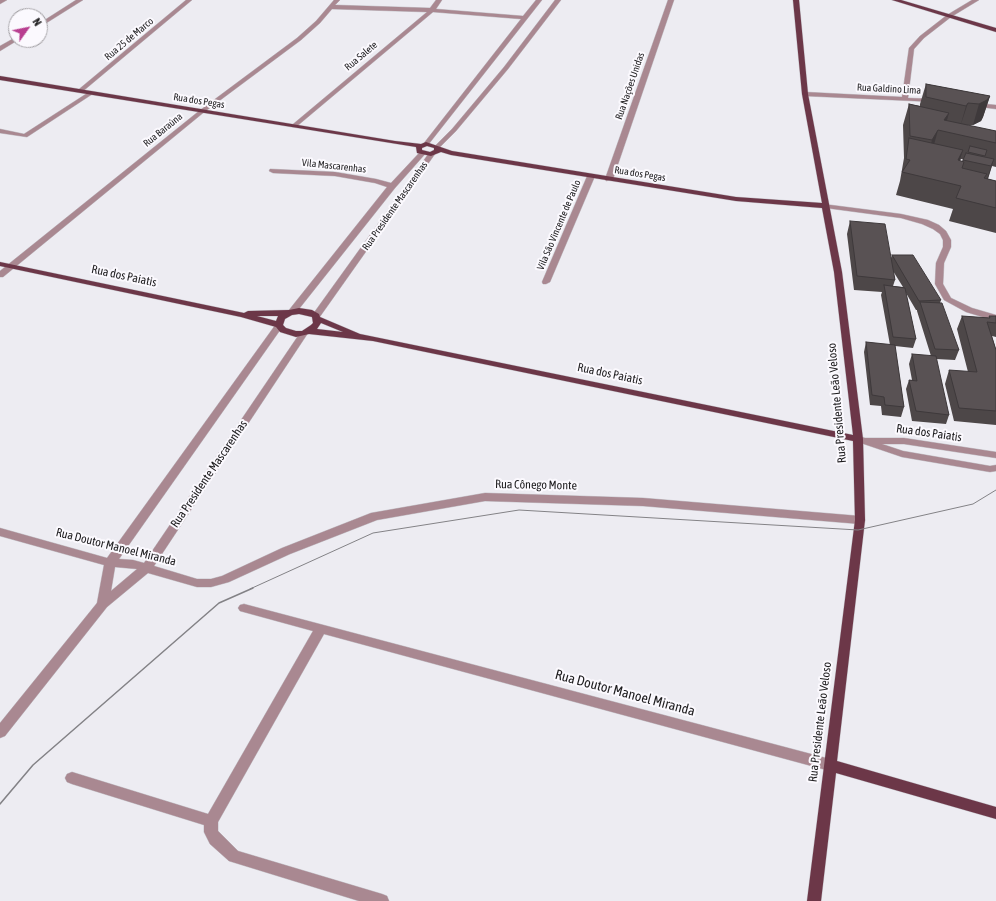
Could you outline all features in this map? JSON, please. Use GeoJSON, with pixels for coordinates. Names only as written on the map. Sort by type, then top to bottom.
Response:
{"type":"FeatureCollection","features":[{"type":"Feature","properties":{"kind":"main road","name":"Rua Presidente Leão Veloso"},"geometry":{"type":"LineString","coordinates":[[796,0],[805,94],[842,302],[858,439],[860,520],[814,901]]}},
{"type":"Feature","properties":{"kind":"main road"},"geometry":{"type":"LineString","coordinates":[[895,0],[996,30]]}},
{"type":"Feature","properties":{"kind":"main road","name":"Rua dos Pegas"},"geometry":{"type":"LineString","coordinates":[[0,78],[736,199],[826,206]]}},
{"type":"Feature","properties":{"kind":"main road","name":"Rua dos Paiatis"},"geometry":{"type":"LineString","coordinates":[[0,264],[242,315],[279,326],[289,333],[307,332],[339,336],[358,335]]}},
{"type":"Feature","properties":{"kind":"main road","name":"Rua dos Paiatis"},"geometry":{"type":"LineString","coordinates":[[242,315],[306,311],[317,318],[358,335],[858,439]]}},
{"type":"Feature","properties":{"kind":"main road"},"geometry":{"type":"LineString","coordinates":[[279,326],[280,318],[290,312]]}},
{"type":"Feature","properties":{"kind":"main road"},"geometry":{"type":"LineString","coordinates":[[307,332],[318,323],[317,318]]}},
{"type":"Feature","properties":{"kind":"main road","name":"Rua Doutor Manoel Miranda"},"geometry":{"type":"LineString","coordinates":[[830,765],[996,813]]}},
{"type":"Feature","properties":{"kind":"street"},"geometry":{"type":"LineString","coordinates":[[0,2],[4,0]]}},
{"type":"Feature","properties":{"kind":"street"},"geometry":{"type":"LineString","coordinates":[[48,20],[80,0]]}},
{"type":"Feature","properties":{"kind":"street","name":"Rua 25 de Marco"},"geometry":{"type":"LineString","coordinates":[[80,91],[188,0]]}},
{"type":"Feature","properties":{"kind":"street","name":"Rua Baraúna"},"geometry":{"type":"LineString","coordinates":[[0,275],[201,112],[299,39],[332,7],[337,0]]}},
{"type":"Feature","properties":{"kind":"street","name":"Rua Salete"},"geometry":{"type":"LineString","coordinates":[[294,126],[432,10],[440,0]]}},
{"type":"Feature","properties":{"kind":"street","name":"Rua Presidente Mascarenhas"},"geometry":{"type":"LineString","coordinates":[[290,312],[539,0]]}},
{"type":"Feature","properties":{"kind":"street","name":"Rua Presidente Mascarenhas"},"geometry":{"type":"LineString","coordinates":[[317,318],[435,150],[454,130],[506,68],[558,0]]}},
{"type":"Feature","properties":{"kind":"street","name":"Rua Nações Unidas"},"geometry":{"type":"LineString","coordinates":[[609,179],[671,0]]}},
{"type":"Feature","properties":{"kind":"street"},"geometry":{"type":"LineString","coordinates":[[905,99],[911,49],[948,16],[976,0]]}},
{"type":"Feature","properties":{"kind":"street"},"geometry":{"type":"LineString","coordinates":[[332,7],[432,10],[524,18]]}},
{"type":"Feature","properties":{"kind":"street"},"geometry":{"type":"LineString","coordinates":[[0,131],[25,136],[92,93]]}},
{"type":"Feature","properties":{"kind":"street","name":"Rua Galdino Lima"},"geometry":{"type":"LineString","coordinates":[[805,94],[944,102]]}},
{"type":"Feature","properties":{"kind":"street"},"geometry":{"type":"LineString","coordinates":[[967,104],[996,107]]}},
{"type":"Feature","properties":{"kind":"street","name":"Vila Mascarenhas"},"geometry":{"type":"LineString","coordinates":[[273,171],[335,174],[376,181],[392,186]]}},
{"type":"Feature","properties":{"kind":"street","name":"Vila São Vincente de Paulo"},"geometry":{"type":"LineString","coordinates":[[546,282],[591,176]]}},
{"type":"Feature","properties":{"kind":"street"},"geometry":{"type":"LineString","coordinates":[[826,206],[901,216],[925,222],[936,227],[943,232],[947,240],[947,247],[940,263],[939,284],[948,300],[969,310],[996,318]]}},
{"type":"Feature","properties":{"kind":"street","name":"Rua Presidente Mascarenhas"},"geometry":{"type":"LineString","coordinates":[[103,604],[110,563],[279,326]]}},
{"type":"Feature","properties":{"kind":"street","name":"Rua Presidente Mascarenhas"},"geometry":{"type":"LineString","coordinates":[[0,732],[103,604],[147,567],[307,332]]}},
{"type":"Feature","properties":{"kind":"street","name":"Rua dos Paiatis"},"geometry":{"type":"LineString","coordinates":[[858,439],[904,441],[996,456]]}},
{"type":"Feature","properties":{"kind":"street","name":"Rua dos Paiatis"},"geometry":{"type":"LineString","coordinates":[[858,439],[902,454],[993,468]]}},
{"type":"Feature","properties":{"kind":"street","name":"Rua Cônego Monte"},"geometry":{"type":"LineString","coordinates":[[225,579],[286,551],[375,516],[485,497],[643,502],[860,520]]}},
{"type":"Feature","properties":{"kind":"street","name":"Rua Doutor Manoel Miranda"},"geometry":{"type":"LineString","coordinates":[[0,532],[110,563],[147,567],[197,583],[212,583],[225,579]]}},
{"type":"Feature","properties":{"kind":"street","name":"Rua Doutor Manoel Miranda"},"geometry":{"type":"LineString","coordinates":[[244,608],[830,765]]}},
{"type":"Feature","properties":{"kind":"street"},"geometry":{"type":"LineString","coordinates":[[321,628],[211,821],[211,832],[215,839],[234,856],[382,901]]}},
{"type":"Feature","properties":{"kind":"street"},"geometry":{"type":"LineString","coordinates":[[72,778],[211,821]]}},
{"type":"Feature","properties":{"kind":"building"},"geometry":{"type":"Polygon","coordinates":[[[926,84],[990,96],[987,100],[979,104],[968,103],[966,106],[926,97],[926,84]]]}},
{"type":"Feature","properties":{"kind":"building"},"geometry":{"type":"Polygon","coordinates":[[[909,104],[949,113],[944,120],[996,131],[996,143],[938,130],[932,140],[910,136],[909,104]]]}},
{"type":"Feature","properties":{"kind":"building"},"geometry":{"type":"Polygon","coordinates":[[[909,138],[963,150],[958,160],[964,162],[962,168],[987,174],[984,178],[996,181],[996,208],[956,198],[961,186],[902,172],[910,160],[906,159],[909,138]]]}},
{"type":"Feature","properties":{"kind":"building"},"geometry":{"type":"Polygon","coordinates":[[[970,146],[987,150],[985,156],[968,152],[970,146]]]}},
{"type":"Feature","properties":{"kind":"building"},"geometry":{"type":"Polygon","coordinates":[[[966,153],[994,159],[991,166],[963,160],[966,153]]]}},
{"type":"Feature","properties":{"kind":"building"},"geometry":{"type":"Polygon","coordinates":[[[850,221],[885,224],[895,280],[857,276],[850,221]]]}},
{"type":"Feature","properties":{"kind":"building"},"geometry":{"type":"Polygon","coordinates":[[[892,255],[913,255],[941,300],[919,301],[892,255]]]}},
{"type":"Feature","properties":{"kind":"building"},"geometry":{"type":"Polygon","coordinates":[[[884,285],[905,288],[916,339],[893,337],[884,285]]]}},
{"type":"Feature","properties":{"kind":"building"},"geometry":{"type":"Polygon","coordinates":[[[920,302],[942,303],[959,350],[935,349],[920,302]]]}},
{"type":"Feature","properties":{"kind":"building"},"geometry":{"type":"Polygon","coordinates":[[[962,316],[990,318],[989,316],[996,316],[996,323],[987,322],[996,350],[996,411],[959,408],[949,370],[977,372],[962,316]]]}},
{"type":"Feature","properties":{"kind":"building"},"geometry":{"type":"Polygon","coordinates":[[[866,342],[895,345],[904,407],[885,405],[884,397],[872,395],[866,342]]]}},
{"type":"Feature","properties":{"kind":"building"},"geometry":{"type":"Polygon","coordinates":[[[912,354],[936,356],[949,415],[916,411],[909,380],[917,381],[912,354]]]}},
{"type":"Feature","properties":{"kind":"tram line"},"geometry":{"type":"LineString","coordinates":[[250,589],[373,533],[519,510],[858,530],[973,504],[996,490]]}},
{"type":"Feature","properties":{"kind":"tram line"},"geometry":{"type":"LineString","coordinates":[[0,804],[33,765],[219,603],[253,588]]}}]}
